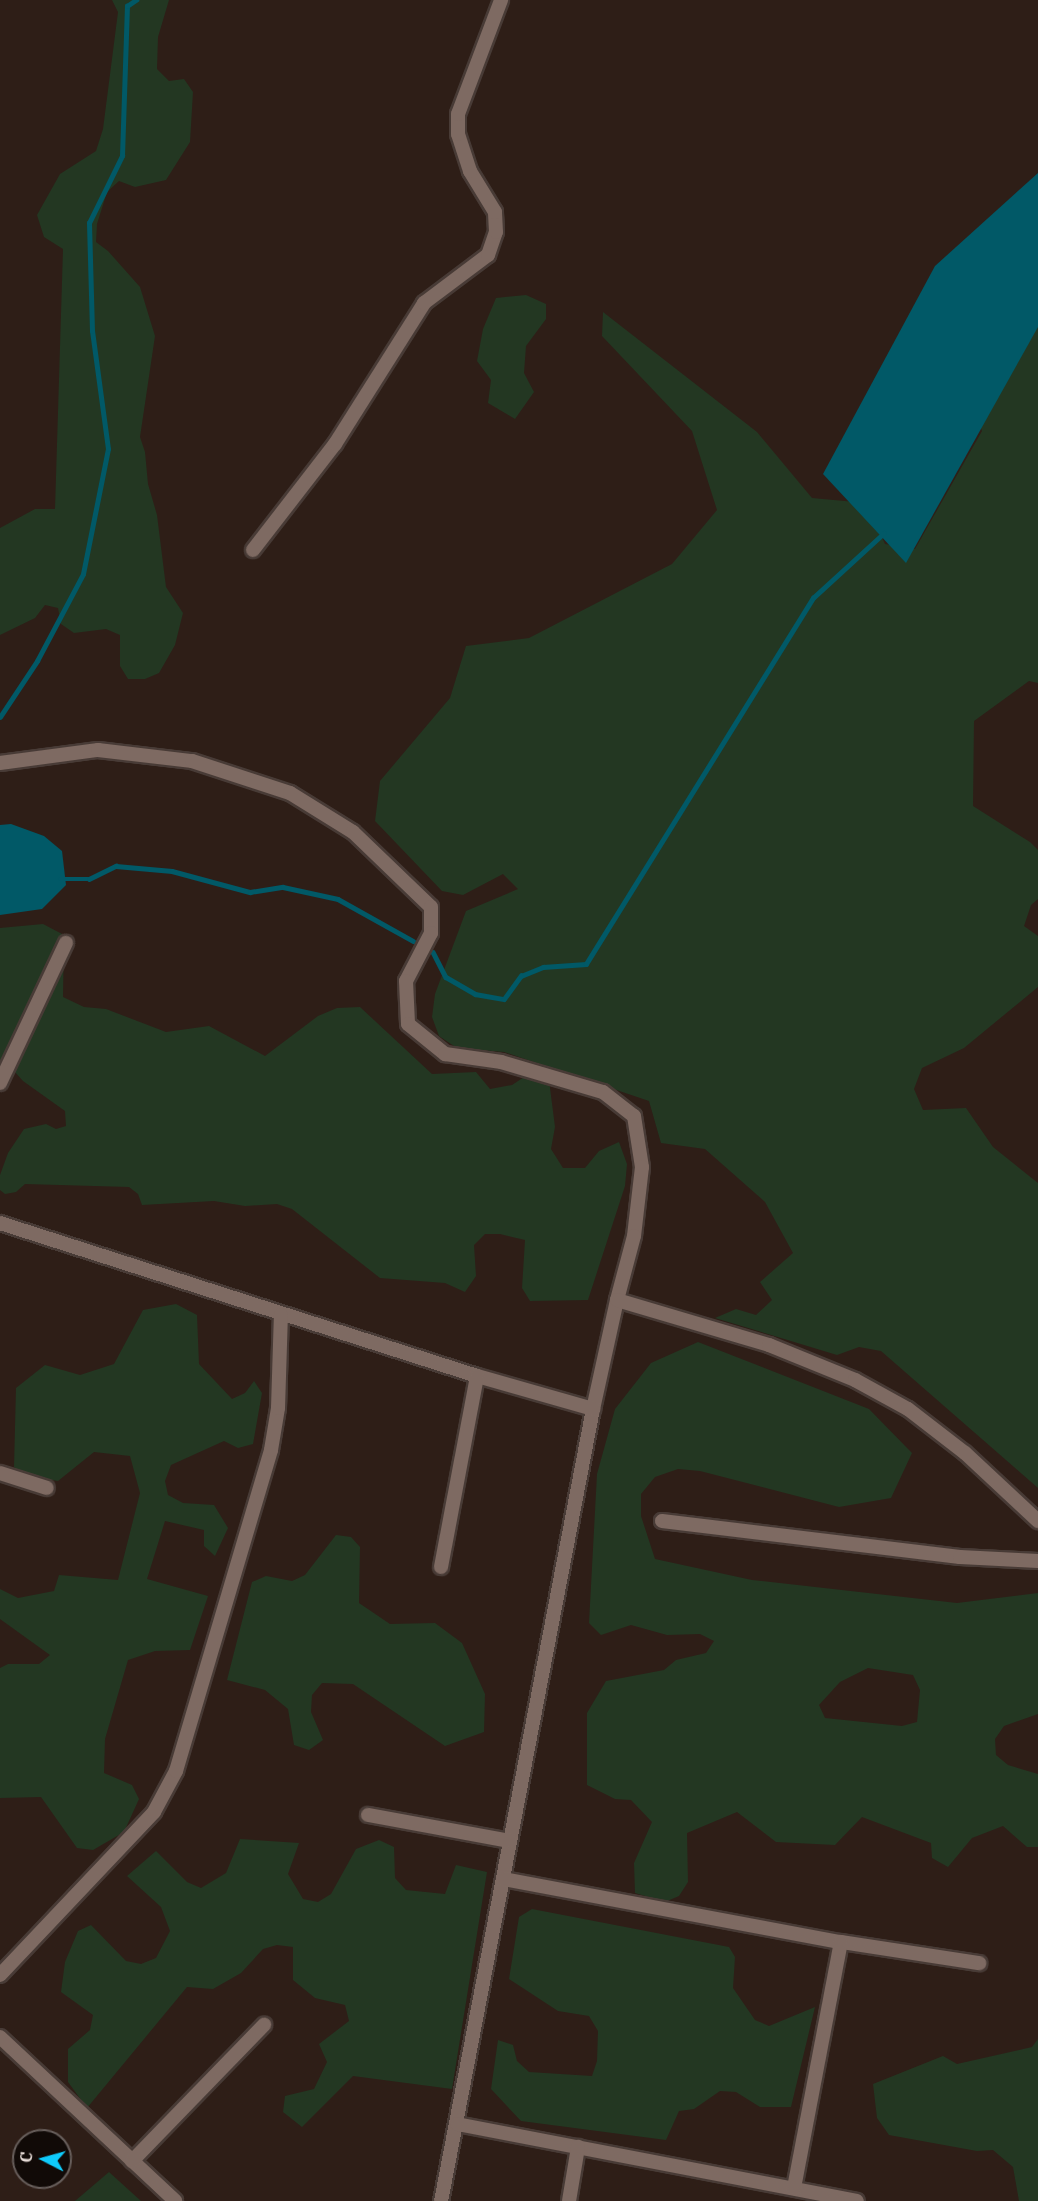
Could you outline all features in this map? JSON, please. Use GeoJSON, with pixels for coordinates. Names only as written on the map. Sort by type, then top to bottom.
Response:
{"type":"FeatureCollection","features":[{"type":"Feature","properties":{"kind":"street"},"geometry":{"type":"LineString","coordinates":[[253,550],[335,444],[424,303],[488,255],[496,232],[495,212],[470,171],[458,134],[458,114],[501,0]]}},
{"type":"Feature","properties":{"kind":"street"},"geometry":{"type":"LineString","coordinates":[[0,763],[98,750],[192,761],[290,793],[353,832],[430,907],[431,933],[406,981],[408,1024],[445,1054],[501,1062],[603,1092],[634,1116],[642,1167],[634,1236],[616,1300],[593,1409],[441,2201]]}},
{"type":"Feature","properties":{"kind":"street"},"geometry":{"type":"LineString","coordinates":[[0,1083],[66,943]]}},
{"type":"Feature","properties":{"kind":"street"},"geometry":{"type":"LineString","coordinates":[[0,1223],[281,1315],[477,1376],[593,1409]]}},
{"type":"Feature","properties":{"kind":"street"},"geometry":{"type":"LineString","coordinates":[[616,1300],[769,1345],[855,1380],[908,1409],[965,1454],[1038,1521]]}},
{"type":"Feature","properties":{"kind":"street"},"geometry":{"type":"LineString","coordinates":[[0,1976],[154,1812],[176,1771],[271,1450],[278,1408],[281,1315]]}},
{"type":"Feature","properties":{"kind":"street"},"geometry":{"type":"LineString","coordinates":[[441,1567],[477,1376]]}},
{"type":"Feature","properties":{"kind":"street"},"geometry":{"type":"LineString","coordinates":[[0,1473],[47,1488]]}},
{"type":"Feature","properties":{"kind":"street"},"geometry":{"type":"LineString","coordinates":[[662,1521],[960,1557],[1038,1561]]}},
{"type":"Feature","properties":{"kind":"street"},"geometry":{"type":"LineString","coordinates":[[368,1815],[510,1840]]}},
{"type":"Feature","properties":{"kind":"street"},"geometry":{"type":"LineString","coordinates":[[503,1879],[841,1942],[979,1963]]}},
{"type":"Feature","properties":{"kind":"street"},"geometry":{"type":"LineString","coordinates":[[794,2188],[841,1942]]}},
{"type":"Feature","properties":{"kind":"street"},"geometry":{"type":"LineString","coordinates":[[132,2161],[264,2025]]}},
{"type":"Feature","properties":{"kind":"street"},"geometry":{"type":"LineString","coordinates":[[0,2037],[175,2201]]}},
{"type":"Feature","properties":{"kind":"street"},"geometry":{"type":"LineString","coordinates":[[457,2124],[794,2188],[812,2196],[857,2201]]}},
{"type":"Feature","properties":{"kind":"street"},"geometry":{"type":"LineString","coordinates":[[569,2201],[578,2147]]}},
{"type":"Feature","properties":{"kind":"green space"},"geometry":{"type":"Polygon","coordinates":[[[112,0],[169,0],[158,37],[157,69],[169,81],[184,79],[193,92],[190,142],[166,180],[135,187],[119,181],[107,192],[97,224],[96,242],[108,251],[140,287],[155,336],[140,437],[145,452],[148,484],[157,515],[166,587],[183,613],[175,645],[159,673],[145,679],[128,679],[120,666],[120,635],[106,629],[74,633],[61,624],[58,608],[45,605],[35,618],[0,635],[0,528],[35,509],[55,509],[63,249],[44,237],[37,215],[60,174],[96,151],[103,129],[118,12],[112,0]]]}},
{"type":"Feature","properties":{"kind":"green space"},"geometry":{"type":"Polygon","coordinates":[[[1038,255],[1038,683],[1029,681],[974,721],[973,806],[1030,842],[1038,850],[1038,899],[1031,905],[1024,926],[1038,936],[1038,987],[964,1048],[922,1068],[914,1089],[923,1110],[966,1108],[993,1147],[1038,1183],[1038,1488],[881,1351],[859,1347],[837,1355],[715,1318],[736,1309],[756,1315],[772,1300],[760,1282],[793,1253],[765,1202],[705,1149],[661,1143],[649,1101],[504,1052],[457,1048],[439,1036],[432,1017],[435,994],[466,911],[518,889],[503,874],[463,895],[442,891],[375,821],[380,781],[450,698],[466,646],[529,638],[672,564],[717,510],[692,431],[602,336],[603,312],[757,432],[812,498],[866,503],[885,544],[915,549],[982,431],[968,389],[1038,255]]]}},
{"type":"Feature","properties":{"kind":"green space"},"geometry":{"type":"Polygon","coordinates":[[[526,295],[546,304],[546,319],[526,346],[524,373],[534,392],[515,419],[488,403],[491,380],[477,361],[483,329],[496,298],[526,295]]]}},
{"type":"Feature","properties":{"kind":"green space"},"geometry":{"type":"Polygon","coordinates":[[[43,924],[64,935],[63,997],[84,1007],[106,1009],[166,1032],[209,1026],[265,1056],[318,1016],[337,1008],[360,1007],[432,1074],[476,1072],[490,1089],[512,1085],[530,1073],[549,1080],[555,1127],[551,1149],[563,1168],[585,1168],[599,1151],[619,1142],[627,1164],[625,1186],[588,1300],[530,1301],[522,1288],[525,1240],[500,1234],[485,1234],[474,1245],[476,1276],[465,1292],[445,1283],[380,1278],[292,1209],[277,1204],[245,1206],[214,1201],[142,1205],[138,1194],[129,1187],[25,1184],[16,1192],[5,1194],[0,1190],[0,1175],[8,1153],[24,1129],[46,1124],[56,1129],[66,1126],[65,1111],[23,1081],[5,1061],[0,1062],[0,928],[43,924]]]}},
{"type":"Feature","properties":{"kind":"green space"},"geometry":{"type":"Polygon","coordinates":[[[176,1304],[197,1315],[199,1364],[232,1399],[245,1393],[254,1381],[262,1393],[253,1444],[238,1448],[224,1441],[171,1465],[165,1481],[168,1495],[183,1503],[214,1505],[228,1528],[215,1556],[204,1546],[204,1530],[165,1521],[147,1579],[208,1596],[190,1650],[155,1651],[128,1660],[105,1739],[104,1773],[132,1785],[139,1799],[124,1832],[93,1850],[77,1848],[41,1797],[0,1798],[0,1668],[8,1664],[39,1664],[50,1655],[0,1619],[0,1589],[18,1598],[54,1591],[59,1575],[118,1580],[140,1493],[130,1456],[94,1452],[58,1481],[26,1476],[14,1467],[16,1388],[45,1365],[80,1375],[114,1364],[143,1310],[176,1304]]]}},
{"type":"Feature","properties":{"kind":"green space"},"geometry":{"type":"Polygon","coordinates":[[[698,1342],[869,1409],[912,1453],[891,1498],[839,1507],[700,1471],[678,1469],[655,1477],[641,1494],[641,1516],[655,1559],[752,1580],[957,1603],[1038,1593],[1038,1714],[1004,1726],[995,1739],[996,1755],[1008,1765],[1038,1774],[1038,1847],[1027,1847],[1003,1826],[972,1838],[948,1867],[932,1858],[931,1843],[862,1817],[835,1845],[776,1842],[737,1812],[687,1833],[688,1882],[679,1896],[665,1902],[635,1893],[634,1863],[652,1822],[631,1800],[615,1799],[587,1785],[587,1713],[606,1681],[664,1670],[676,1660],[706,1653],[714,1641],[700,1634],[667,1635],[631,1625],[601,1635],[589,1623],[597,1474],[615,1409],[651,1363],[698,1342]],[[868,1668],[840,1682],[819,1705],[825,1718],[902,1726],[917,1722],[920,1690],[913,1675],[868,1668]]]}},
{"type":"Feature","properties":{"kind":"green space"},"geometry":{"type":"Polygon","coordinates":[[[336,1535],[351,1537],[360,1547],[359,1603],[390,1624],[435,1623],[462,1643],[485,1694],[484,1732],[445,1746],[353,1684],[322,1683],[312,1695],[311,1712],[323,1740],[309,1750],[294,1745],[288,1709],[265,1690],[227,1680],[252,1582],[266,1576],[292,1581],[305,1575],[336,1535]]]}},
{"type":"Feature","properties":{"kind":"green space"},"geometry":{"type":"Polygon","coordinates":[[[240,1839],[299,1843],[288,1874],[303,1899],[318,1902],[331,1894],[356,1849],[379,1840],[394,1847],[395,1878],[406,1890],[445,1894],[456,1865],[487,1872],[452,2089],[353,2076],[302,2127],[283,2112],[285,2096],[314,2089],[327,2062],[319,2044],[349,2021],[345,2005],[315,1998],[293,1980],[293,1947],[277,1945],[263,1949],[241,1973],[213,1989],[187,1987],[87,2108],[68,2082],[68,2049],[90,2030],[93,2015],[61,1992],[65,1962],[78,1931],[91,1925],[126,1961],[141,1964],[156,1958],[170,1931],[161,1907],[127,1876],[156,1851],[187,1882],[201,1888],[226,1873],[240,1839]]]}},
{"type":"Feature","properties":{"kind":"green space"},"geometry":{"type":"Polygon","coordinates":[[[532,1909],[729,1947],[735,1957],[733,1988],[755,2020],[769,2026],[815,2007],[791,2107],[760,2107],[736,2092],[720,2091],[694,2109],[679,2111],[666,2140],[521,2121],[491,2089],[498,2040],[513,2045],[517,2061],[529,2072],[592,2076],[597,2061],[598,2031],[589,2016],[558,2011],[509,1979],[519,1917],[532,1909]]]}},
{"type":"Feature","properties":{"kind":"green space"},"geometry":{"type":"Polygon","coordinates":[[[1038,2039],[1038,2201],[1019,2201],[1013,2167],[993,2150],[977,2151],[889,2135],[877,2118],[873,2084],[943,2056],[957,2064],[1032,2047],[1038,2039]]]}},
{"type":"Feature","properties":{"kind":"green space"},"geometry":{"type":"Polygon","coordinates":[[[109,2172],[141,2201],[75,2201],[109,2172]]]}},
{"type":"Feature","properties":{"kind":"water"},"geometry":{"type":"Polygon","coordinates":[[[1038,173],[1038,327],[906,563],[823,474],[935,266],[1038,173]]]}},
{"type":"Feature","properties":{"kind":"water"},"geometry":{"type":"Polygon","coordinates":[[[11,824],[44,836],[62,851],[66,885],[42,909],[0,915],[0,825],[11,824]]]}},
{"type":"Feature","properties":{"kind":"waterway"},"geometry":{"type":"LineString","coordinates":[[0,717],[37,661],[83,574],[108,449],[92,331],[89,223],[122,156],[127,6],[136,0]]}},
{"type":"Feature","properties":{"kind":"waterway"},"geometry":{"type":"LineString","coordinates":[[433,952],[446,977],[475,994],[504,999],[521,976],[543,967],[586,964],[813,598],[884,533]]}},
{"type":"Feature","properties":{"kind":"waterway"},"geometry":{"type":"LineString","coordinates":[[60,879],[89,879],[116,866],[172,871],[250,892],[283,887],[338,899],[413,941]]}}]}
